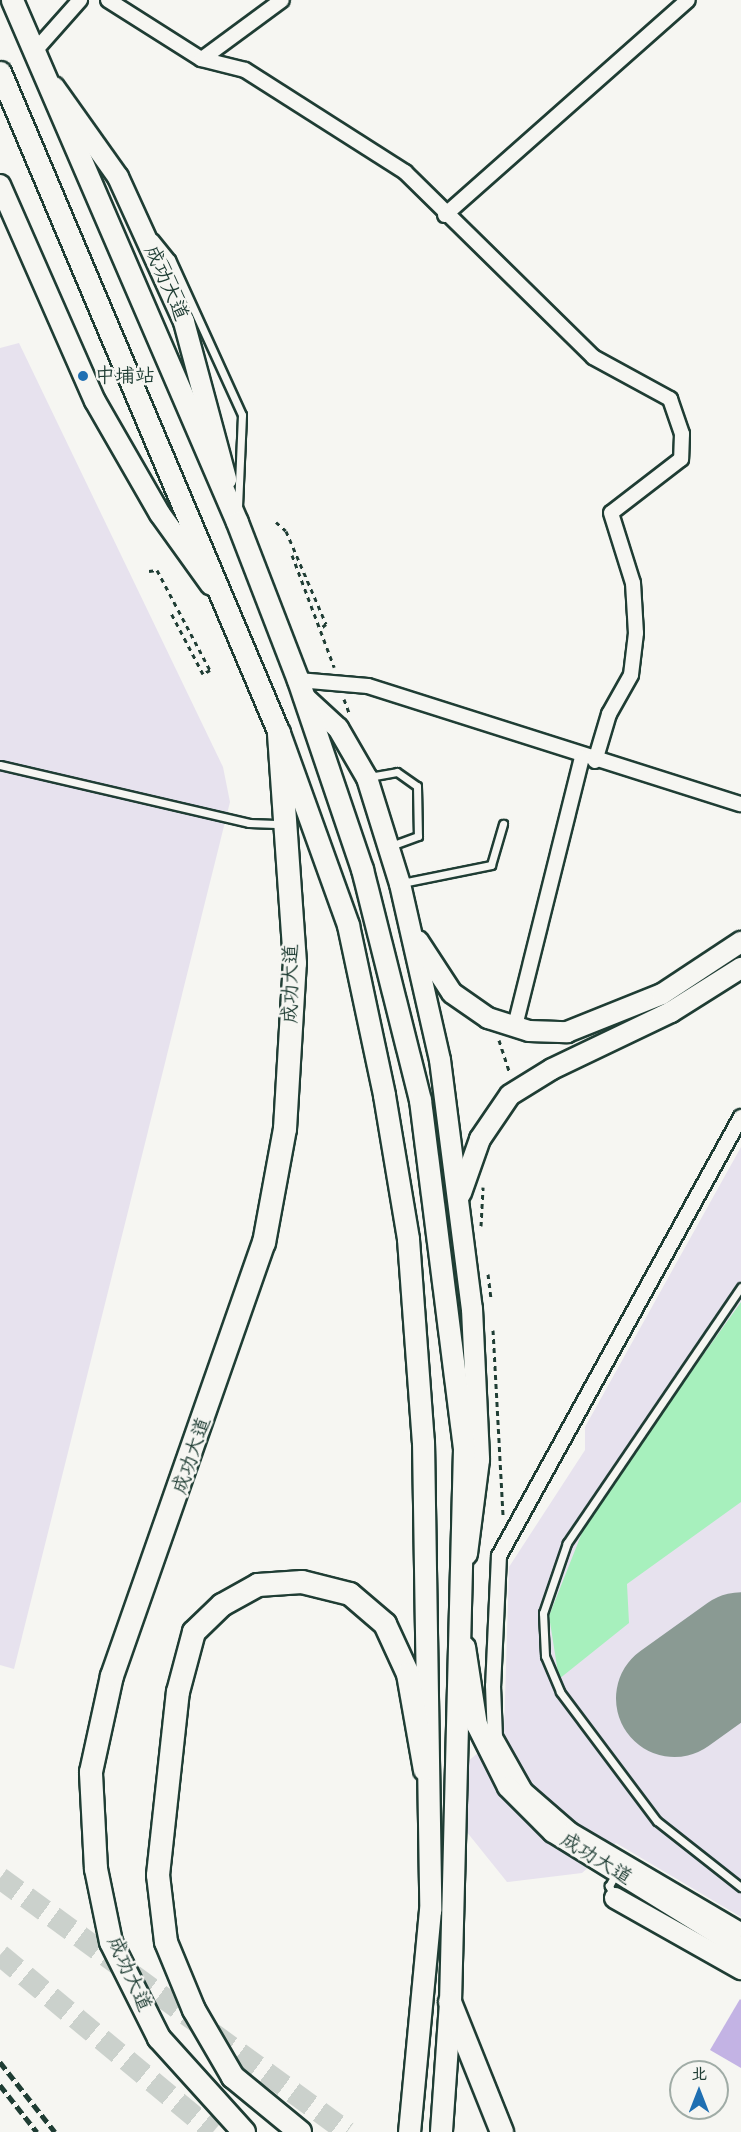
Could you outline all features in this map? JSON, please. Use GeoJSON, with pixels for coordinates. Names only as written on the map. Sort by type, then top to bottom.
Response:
{"type":"FeatureCollection","features":[{"type":"Feature","properties":{"kind":"highway","name":"成功大道"},"geometry":{"type":"LineString","coordinates":[[244,2132],[159,2038],[111,1942],[96,1869],[92,1772],[112,1676],[264,1243],[285,1129],[294,963],[283,825],[279,733]]}},
{"type":"Feature","properties":{"kind":"highway"},"geometry":{"type":"LineString","coordinates":[[300,2132],[233,2077],[194,2010],[166,1942],[158,1875],[178,1692],[194,1632],[222,1605],[258,1585],[302,1582],[350,1594],[385,1624],[408,1674],[425,1770]]}},
{"type":"Feature","properties":{"kind":"highway"},"geometry":{"type":"LineString","coordinates":[[450,2002],[502,2132]]}},
{"type":"Feature","properties":{"kind":"main road"},"geometry":{"type":"LineString","coordinates":[[12,0],[36,61],[237,522],[301,688],[362,869],[420,1100],[464,1449],[457,1596],[450,2002],[441,2132]]}},
{"type":"Feature","properties":{"kind":"main road","name":"成功大道"},"geometry":{"type":"LineString","coordinates":[[36,61],[118,177],[184,322],[237,522]]}},
{"type":"Feature","properties":{"kind":"main road"},"geometry":{"type":"LineString","coordinates":[[0,72],[279,733],[348,925],[408,1239],[423,1441],[425,1770],[430,1910],[409,2132]]}},
{"type":"Feature","properties":{"kind":"main road"},"geometry":{"type":"LineString","coordinates":[[0,185],[95,400],[160,514],[227,607]]}},
{"type":"Feature","properties":{"kind":"main road","name":"成功大道"},"geometry":{"type":"LineString","coordinates":[[301,688],[338,728],[367,778],[400,884],[440,1060],[461,1196],[480,1460],[474,1522],[457,1596],[477,1725],[508,1787],[554,1832],[741,1948]]}},
{"type":"Feature","properties":{"kind":"main road"},"geometry":{"type":"LineString","coordinates":[[412,931],[452,993],[488,1018],[515,1026],[567,1032],[600,1024],[708,968],[741,942]]}},
{"type":"Feature","properties":{"kind":"main road"},"geometry":{"type":"LineString","coordinates":[[461,1196],[480,1139],[517,1091],[671,1012],[741,968]]}},
{"type":"Feature","properties":{"kind":"main road","name":"成功大道"},"geometry":{"type":"LineString","coordinates":[[615,1898],[741,1969]]}},
{"type":"Feature","properties":{"kind":"street"},"geometry":{"type":"LineString","coordinates":[[36,61],[80,0]]}},
{"type":"Feature","properties":{"kind":"street"},"geometry":{"type":"LineString","coordinates":[[108,0],[202,59],[245,70],[307,106],[405,172],[445,215],[459,222],[593,357],[670,399],[682,434],[676,466],[611,513],[633,583],[636,633],[631,675],[609,714],[589,759],[515,1026]]}},
{"type":"Feature","properties":{"kind":"street"},"geometry":{"type":"LineString","coordinates":[[202,59],[282,0]]}},
{"type":"Feature","properties":{"kind":"street"},"geometry":{"type":"LineString","coordinates":[[445,215],[688,0]]}},
{"type":"Feature","properties":{"kind":"street"},"geometry":{"type":"LineString","coordinates":[[301,688],[368,686],[589,759],[741,804]]}},
{"type":"Feature","properties":{"kind":"street"},"geometry":{"type":"LineString","coordinates":[[741,1116],[499,1556],[493,1686],[495,1737],[525,1790],[571,1830],[741,1930]]}},
{"type":"Feature","properties":{"kind":"lane"},"geometry":{"type":"LineString","coordinates":[[135,214],[171,259],[242,415],[237,522]]}},
{"type":"Feature","properties":{"kind":"lane"},"geometry":{"type":"LineString","coordinates":[[0,765],[249,823],[283,825]]}},
{"type":"Feature","properties":{"kind":"lane"},"geometry":{"type":"LineString","coordinates":[[367,778],[397,772],[417,786],[418,836],[389,847]]}},
{"type":"Feature","properties":{"kind":"lane"},"geometry":{"type":"LineString","coordinates":[[400,884],[491,865],[503,824]]}},
{"type":"Feature","properties":{"kind":"lane"},"geometry":{"type":"LineString","coordinates":[[741,1287],[567,1543],[543,1613],[545,1656],[560,1692],[657,1821],[741,1887]]}},
{"type":"Feature","properties":{"kind":"lane"},"geometry":{"type":"LineString","coordinates":[[615,1898],[609,1881],[621,1874]]}},
{"type":"Feature","properties":{"kind":"path"},"geometry":{"type":"LineString","coordinates":[[276,522],[286,531],[326,624],[321,628],[292,555]]}},
{"type":"Feature","properties":{"kind":"path"},"geometry":{"type":"LineString","coordinates":[[149,571],[156,570],[210,670],[203,674],[170,611]]}},
{"type":"Feature","properties":{"kind":"path"},"geometry":{"type":"LineString","coordinates":[[499,1038],[517,1091]]}},
{"type":"Feature","properties":{"kind":"path"},"geometry":{"type":"LineString","coordinates":[[481,1236],[486,1173]]}},
{"type":"Feature","properties":{"kind":"path"},"geometry":{"type":"LineString","coordinates":[[487,1271],[491,1305]]}},
{"type":"Feature","properties":{"kind":"path"},"geometry":{"type":"LineString","coordinates":[[493,1327],[502,1523]]}},
{"type":"Feature","properties":{"kind":"shaded area"},"geometry":{"type":"Polygon","coordinates":[[[19,343],[223,767],[230,802],[14,1669],[0,1665],[0,348],[19,343]]]}},
{"type":"Feature","properties":{"kind":"shaded area"},"geometry":{"type":"Polygon","coordinates":[[[741,1147],[741,1917],[616,1843],[582,1873],[507,1882],[458,1821],[457,1770],[504,1732],[509,1567],[585,1450],[585,1427],[741,1147]]]}},
{"type":"Feature","properties":{"kind":"green space"},"geometry":{"type":"Polygon","coordinates":[[[741,1302],[741,1502],[627,1584],[629,1623],[559,1679],[549,1616],[589,1515],[741,1302]]]}},
{"type":"Feature","properties":{"kind":"building"},"geometry":{"type":"Polygon","coordinates":[[[740,1999],[741,2068],[710,2050],[740,1999]]]}},
{"type":"Feature","properties":{"kind":"runway"},"geometry":{"type":"LineString","coordinates":[[674,1698],[741,1650]]}},
{"type":"Feature","properties":{"kind":"tunnel"},"geometry":{"type":"LineString","coordinates":[[0,1878],[347,2132]]}},
{"type":"Feature","properties":{"kind":"tunnel"},"geometry":{"type":"LineString","coordinates":[[0,1955],[213,2132]]}},
{"type":"Feature","properties":{"kind":"railway"},"geometry":{"type":"LineString","coordinates":[[0,2062],[55,2132]]}},
{"type":"Feature","properties":{"kind":"railway"},"geometry":{"type":"LineString","coordinates":[[0,2085],[37,2132]]}},
{"type":"Feature","properties":{"kind":"place","name":"中埔站"},"geometry":{"type":"Point","coordinates":[83,376]}}]}
